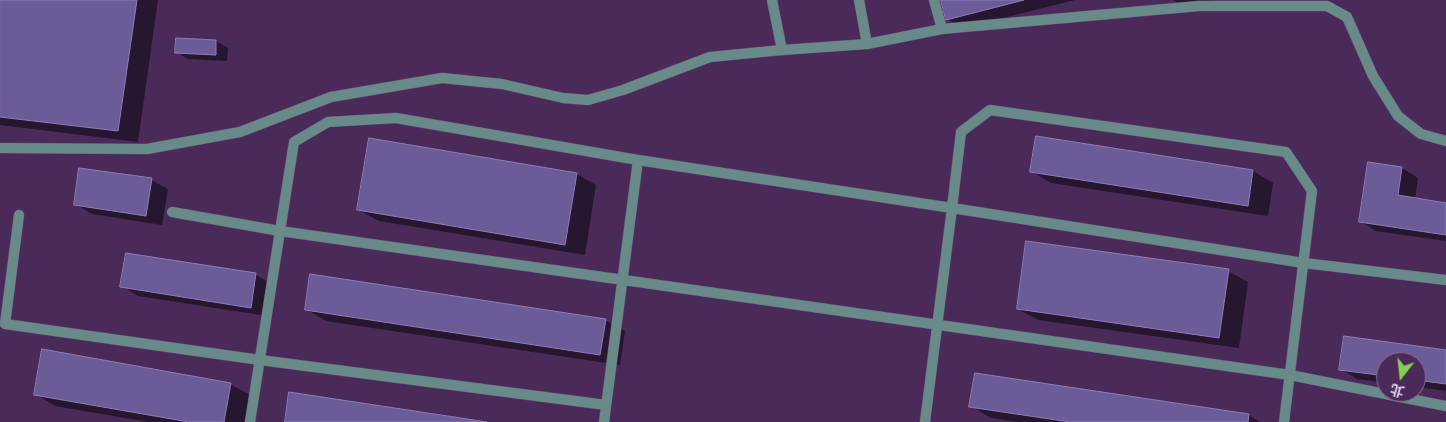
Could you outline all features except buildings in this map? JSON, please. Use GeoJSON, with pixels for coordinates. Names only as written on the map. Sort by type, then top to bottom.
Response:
{"type":"FeatureCollection","features":[{"type":"Feature","properties":{"kind":"street"},"geometry":{"type":"LineString","coordinates":[[772,0],[782,50]]}},
{"type":"Feature","properties":{"kind":"street"},"geometry":{"type":"LineString","coordinates":[[859,0],[867,44]]}},
{"type":"Feature","properties":{"kind":"street"},"geometry":{"type":"LineString","coordinates":[[934,0],[942,29]]}},
{"type":"Feature","properties":{"kind":"street"},"geometry":{"type":"LineString","coordinates":[[0,148],[147,149],[240,132],[331,97],[442,78],[502,84],[563,98],[588,100],[623,90],[710,57],[867,44],[942,29],[1199,3],[1327,6],[1347,18],[1373,76],[1398,116],[1421,134],[1446,141]]}},
{"type":"Feature","properties":{"kind":"street"},"geometry":{"type":"LineString","coordinates":[[925,422],[961,132],[990,110],[1286,152],[1312,191],[1284,422]]}},
{"type":"Feature","properties":{"kind":"street"},"geometry":{"type":"LineString","coordinates":[[250,422],[294,142],[328,122],[396,118],[638,160],[1304,263],[1446,280]]}},
{"type":"Feature","properties":{"kind":"street"},"geometry":{"type":"LineString","coordinates":[[604,422],[638,160]]}},
{"type":"Feature","properties":{"kind":"street"},"geometry":{"type":"LineString","coordinates":[[172,212],[280,231],[1290,375],[1446,406]]}},
{"type":"Feature","properties":{"kind":"street"},"geometry":{"type":"LineString","coordinates":[[19,215],[5,324],[260,360],[606,405]]}}]}
